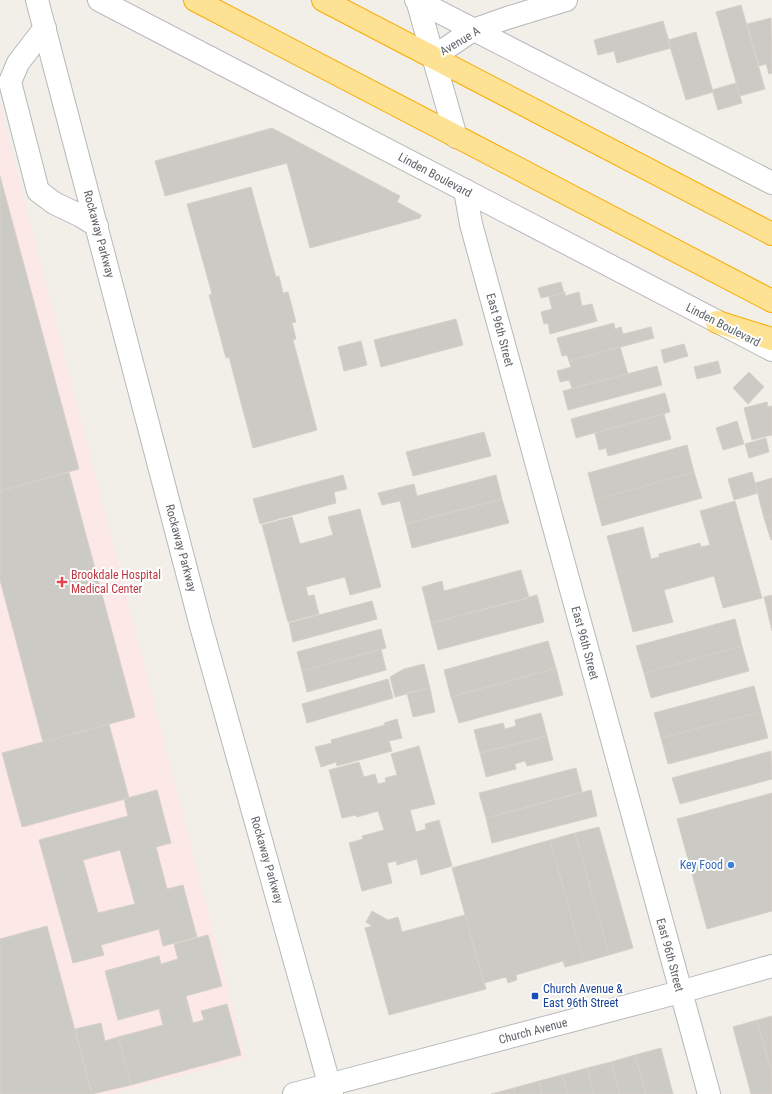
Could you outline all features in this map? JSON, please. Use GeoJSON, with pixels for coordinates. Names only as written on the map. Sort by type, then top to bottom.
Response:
{"type":"FeatureCollection","features":[{"type":"Feature","properties":{"kind":"highway"},"geometry":{"type":"LineString","coordinates":[[195,0],[772,301]]}},
{"type":"Feature","properties":{"kind":"highway"},"geometry":{"type":"LineString","coordinates":[[323,0],[772,234]]}},
{"type":"Feature","properties":{"kind":"highway"},"geometry":{"type":"LineString","coordinates":[[717,322],[772,340]]}},
{"type":"Feature","properties":{"kind":"street","name":"Rockaway Parkway"},"geometry":{"type":"LineString","coordinates":[[37,0],[199,619],[330,1089]]}},
{"type":"Feature","properties":{"kind":"street","name":"Linden Boulevard"},"geometry":{"type":"LineString","coordinates":[[99,0],[772,350]]}},
{"type":"Feature","properties":{"kind":"street"},"geometry":{"type":"LineString","coordinates":[[417,0],[433,57]]}},
{"type":"Feature","properties":{"kind":"street"},"geometry":{"type":"LineString","coordinates":[[417,0],[772,183]]}},
{"type":"Feature","properties":{"kind":"street","name":"Avenue A"},"geometry":{"type":"LineString","coordinates":[[456,137],[433,57],[473,30],[566,0]]}},
{"type":"Feature","properties":{"kind":"street"},"geometry":{"type":"LineString","coordinates":[[45,28],[18,63],[10,82],[38,191],[54,203],[81,216],[97,226]]}},
{"type":"Feature","properties":{"kind":"street","name":"East 96th Street"},"geometry":{"type":"LineString","coordinates":[[465,190],[471,224],[709,1094]]}},
{"type":"Feature","properties":{"kind":"street","name":"Church Avenue"},"geometry":{"type":"LineString","coordinates":[[294,1094],[330,1089],[772,966]]}},
{"type":"Feature","properties":{"kind":"shaded area","name":"Brookdale Hospital Medical Center"},"geometry":{"type":"Polygon","coordinates":[[[0,106],[246,1059],[111,1094],[0,1094],[0,106]]]}},
{"type":"Feature","properties":{"kind":"building"},"geometry":{"type":"Polygon","coordinates":[[[741,5],[765,89],[740,96],[716,12],[741,5]]]}},
{"type":"Feature","properties":{"kind":"building"},"geometry":{"type":"Polygon","coordinates":[[[771,18],[772,73],[769,74],[766,64],[759,66],[747,24],[771,18]]]}},
{"type":"Feature","properties":{"kind":"building"},"geometry":{"type":"Polygon","coordinates":[[[663,21],[671,48],[617,63],[614,51],[598,55],[594,40],[663,21]]]}},
{"type":"Feature","properties":{"kind":"building"},"geometry":{"type":"Polygon","coordinates":[[[696,32],[713,92],[686,100],[668,40],[696,32]]]}},
{"type":"Feature","properties":{"kind":"building"},"geometry":{"type":"Polygon","coordinates":[[[736,83],[742,103],[718,110],[712,90],[736,83]]]}},
{"type":"Feature","properties":{"kind":"building"},"geometry":{"type":"Polygon","coordinates":[[[272,128],[400,196],[397,202],[421,215],[420,218],[310,248],[287,163],[165,196],[155,161],[272,128]]]}},
{"type":"Feature","properties":{"kind":"building"},"geometry":{"type":"Polygon","coordinates":[[[0,176],[79,469],[0,491],[0,176]]]}},
{"type":"Feature","properties":{"kind":"building"},"geometry":{"type":"Polygon","coordinates":[[[251,187],[276,277],[279,276],[283,293],[288,292],[296,322],[292,323],[296,339],[293,340],[317,430],[253,448],[229,357],[226,358],[209,295],[212,294],[187,204],[251,187]]]}},
{"type":"Feature","properties":{"kind":"building"},"geometry":{"type":"Polygon","coordinates":[[[561,282],[564,293],[541,298],[538,288],[561,282]]]}},
{"type":"Feature","properties":{"kind":"building"},"geometry":{"type":"Polygon","coordinates":[[[565,292],[565,296],[579,292],[582,306],[592,304],[597,321],[550,334],[548,323],[544,324],[541,312],[552,309],[549,297],[565,292]]]}},
{"type":"Feature","properties":{"kind":"building"},"geometry":{"type":"Polygon","coordinates":[[[456,319],[463,345],[381,367],[374,340],[456,319]]]}},
{"type":"Feature","properties":{"kind":"building"},"geometry":{"type":"Polygon","coordinates":[[[614,323],[615,329],[621,327],[623,334],[651,327],[654,338],[569,361],[567,355],[562,356],[557,338],[614,323]]]}},
{"type":"Feature","properties":{"kind":"building"},"geometry":{"type":"Polygon","coordinates":[[[361,341],[367,365],[344,371],[338,347],[361,341]]]}},
{"type":"Feature","properties":{"kind":"building"},"geometry":{"type":"Polygon","coordinates":[[[684,344],[688,356],[664,363],[661,350],[684,344]]]}},
{"type":"Feature","properties":{"kind":"building"},"geometry":{"type":"Polygon","coordinates":[[[620,347],[628,374],[572,388],[569,380],[560,382],[557,371],[571,367],[569,361],[620,347]]]}},
{"type":"Feature","properties":{"kind":"building"},"geometry":{"type":"Polygon","coordinates":[[[718,361],[721,373],[697,379],[694,367],[718,361]]]}},
{"type":"Feature","properties":{"kind":"building"},"geometry":{"type":"Polygon","coordinates":[[[657,366],[662,385],[568,410],[563,391],[657,366]]]}},
{"type":"Feature","properties":{"kind":"building"},"geometry":{"type":"Polygon","coordinates":[[[749,372],[764,387],[748,404],[733,388],[749,372]]]}},
{"type":"Feature","properties":{"kind":"building"},"geometry":{"type":"Polygon","coordinates":[[[665,393],[670,412],[576,438],[571,419],[665,393]]]}},
{"type":"Feature","properties":{"kind":"building"},"geometry":{"type":"Polygon","coordinates":[[[767,402],[768,407],[772,406],[772,435],[752,440],[744,408],[767,402]]]}},
{"type":"Feature","properties":{"kind":"building"},"geometry":{"type":"Polygon","coordinates":[[[664,414],[671,439],[608,456],[606,448],[599,450],[595,433],[664,414]]]}},
{"type":"Feature","properties":{"kind":"building"},"geometry":{"type":"Polygon","coordinates":[[[737,421],[744,444],[723,450],[716,428],[737,421]]]}},
{"type":"Feature","properties":{"kind":"building"},"geometry":{"type":"Polygon","coordinates":[[[484,432],[491,456],[413,476],[406,452],[484,432]]]}},
{"type":"Feature","properties":{"kind":"building"},"geometry":{"type":"Polygon","coordinates":[[[766,438],[769,452],[749,458],[745,444],[766,438]]]}},
{"type":"Feature","properties":{"kind":"building"},"geometry":{"type":"Polygon","coordinates":[[[687,445],[694,472],[595,500],[588,473],[687,445]]]}},
{"type":"Feature","properties":{"kind":"building"},"geometry":{"type":"Polygon","coordinates":[[[69,472],[135,717],[43,742],[0,580],[0,491],[69,472]]]}},
{"type":"Feature","properties":{"kind":"building"},"geometry":{"type":"Polygon","coordinates":[[[694,472],[702,498],[602,526],[595,500],[694,472]]]}},
{"type":"Feature","properties":{"kind":"building"},"geometry":{"type":"Polygon","coordinates":[[[752,472],[758,493],[734,500],[728,479],[752,472]]]}},
{"type":"Feature","properties":{"kind":"building"},"geometry":{"type":"Polygon","coordinates":[[[343,475],[347,489],[334,492],[336,503],[260,524],[253,499],[343,475]]]}},
{"type":"Feature","properties":{"kind":"building"},"geometry":{"type":"Polygon","coordinates":[[[496,475],[502,499],[406,524],[400,501],[382,505],[378,493],[414,484],[417,496],[496,475]]]}},
{"type":"Feature","properties":{"kind":"building"},"geometry":{"type":"Polygon","coordinates":[[[772,478],[772,516],[764,518],[755,483],[772,478]]]}},
{"type":"Feature","properties":{"kind":"building"},"geometry":{"type":"Polygon","coordinates":[[[502,499],[509,523],[412,548],[406,524],[502,499]]]}},
{"type":"Feature","properties":{"kind":"building"},"geometry":{"type":"Polygon","coordinates":[[[735,501],[762,598],[723,608],[714,576],[664,590],[673,622],[633,632],[607,536],[643,527],[651,559],[659,557],[659,554],[700,543],[701,547],[710,545],[700,511],[735,501]]]}},
{"type":"Feature","properties":{"kind":"building"},"geometry":{"type":"Polygon","coordinates":[[[360,509],[381,587],[350,595],[345,577],[306,587],[308,596],[314,595],[319,614],[288,622],[262,525],[292,517],[300,544],[333,535],[328,517],[360,509]]]}},
{"type":"Feature","properties":{"kind":"building"},"geometry":{"type":"Polygon","coordinates":[[[772,516],[772,540],[771,540],[764,518],[772,516]]]}},
{"type":"Feature","properties":{"kind":"building"},"geometry":{"type":"Polygon","coordinates":[[[521,570],[529,598],[431,623],[422,587],[442,581],[444,591],[521,570]]]}},
{"type":"Feature","properties":{"kind":"building"},"geometry":{"type":"Polygon","coordinates":[[[537,595],[544,622],[438,650],[431,623],[537,595]]]}},
{"type":"Feature","properties":{"kind":"building"},"geometry":{"type":"Polygon","coordinates":[[[772,595],[772,631],[764,597],[772,595]]]}},
{"type":"Feature","properties":{"kind":"building"},"geometry":{"type":"Polygon","coordinates":[[[372,601],[377,619],[293,642],[289,623],[372,601]]]}},
{"type":"Feature","properties":{"kind":"building"},"geometry":{"type":"Polygon","coordinates":[[[735,619],[742,646],[644,673],[636,646],[735,619]]]}},
{"type":"Feature","properties":{"kind":"building"},"geometry":{"type":"Polygon","coordinates":[[[381,629],[386,648],[302,671],[297,652],[381,629]]]}},
{"type":"Feature","properties":{"kind":"building"},"geometry":{"type":"Polygon","coordinates":[[[548,641],[556,668],[451,697],[444,670],[548,641]]]}},
{"type":"Feature","properties":{"kind":"building"},"geometry":{"type":"Polygon","coordinates":[[[742,646],[749,671],[651,698],[644,673],[742,646]]]}},
{"type":"Feature","properties":{"kind":"building"},"geometry":{"type":"Polygon","coordinates":[[[381,649],[386,670],[307,692],[302,671],[381,649]]]}},
{"type":"Feature","properties":{"kind":"building"},"geometry":{"type":"Polygon","coordinates":[[[424,664],[430,688],[395,697],[390,677],[404,669],[424,664]]]}},
{"type":"Feature","properties":{"kind":"building"},"geometry":{"type":"Polygon","coordinates":[[[556,668],[563,695],[459,723],[451,697],[556,668]]]}},
{"type":"Feature","properties":{"kind":"building"},"geometry":{"type":"Polygon","coordinates":[[[388,679],[393,698],[307,723],[302,704],[388,679]]]}},
{"type":"Feature","properties":{"kind":"building"},"geometry":{"type":"Polygon","coordinates":[[[754,686],[761,712],[661,738],[654,713],[754,686]]]}},
{"type":"Feature","properties":{"kind":"building"},"geometry":{"type":"Polygon","coordinates":[[[430,688],[435,712],[413,717],[407,693],[430,688]]]}},
{"type":"Feature","properties":{"kind":"building"},"geometry":{"type":"Polygon","coordinates":[[[761,712],[768,738],[668,764],[661,738],[761,712]]]}},
{"type":"Feature","properties":{"kind":"building"},"geometry":{"type":"Polygon","coordinates":[[[541,713],[547,736],[480,753],[474,730],[503,723],[505,729],[516,726],[515,720],[541,713]]]}},
{"type":"Feature","properties":{"kind":"building"},"geometry":{"type":"Polygon","coordinates":[[[397,719],[402,738],[389,741],[392,751],[337,766],[336,762],[321,767],[315,747],[332,743],[331,740],[385,725],[384,723],[397,719]]]}},
{"type":"Feature","properties":{"kind":"building"},"geometry":{"type":"Polygon","coordinates":[[[109,724],[129,798],[22,827],[2,753],[109,724]]]}},
{"type":"Feature","properties":{"kind":"building"},"geometry":{"type":"Polygon","coordinates":[[[547,736],[553,760],[527,766],[525,761],[515,764],[516,769],[486,777],[480,753],[547,736]]]}},
{"type":"Feature","properties":{"kind":"building"},"geometry":{"type":"Polygon","coordinates":[[[419,746],[435,804],[410,810],[416,832],[426,829],[425,824],[439,820],[452,866],[421,875],[417,859],[397,865],[396,861],[387,863],[392,883],[362,891],[349,843],[363,839],[362,836],[384,830],[378,811],[357,817],[356,815],[342,818],[329,770],[359,762],[364,777],[375,774],[378,784],[386,782],[385,778],[397,775],[391,754],[419,746]]]}},
{"type":"Feature","properties":{"kind":"building"},"geometry":{"type":"Polygon","coordinates":[[[771,751],[772,779],[680,804],[672,778],[771,751]]]}},
{"type":"Feature","properties":{"kind":"building"},"geometry":{"type":"Polygon","coordinates":[[[576,768],[582,792],[486,818],[479,793],[576,768]]]}},
{"type":"Feature","properties":{"kind":"building"},"geometry":{"type":"Polygon","coordinates":[[[157,790],[171,843],[156,847],[167,889],[183,885],[197,937],[163,946],[159,929],[101,945],[104,955],[73,963],[39,840],[128,816],[124,799],[157,790]],[[120,850],[83,860],[98,913],[135,904],[120,850]]]}},
{"type":"Feature","properties":{"kind":"building"},"geometry":{"type":"Polygon","coordinates":[[[591,790],[597,816],[492,843],[486,818],[591,790]]]}},
{"type":"Feature","properties":{"kind":"building","name":"Key Food"},"geometry":{"type":"Polygon","coordinates":[[[772,793],[772,911],[707,929],[677,819],[772,793]]]}},
{"type":"Feature","properties":{"kind":"building"},"geometry":{"type":"Polygon","coordinates":[[[599,827],[633,948],[609,955],[575,833],[599,827]]]}},
{"type":"Feature","properties":{"kind":"building"},"geometry":{"type":"Polygon","coordinates":[[[575,833],[609,955],[584,962],[550,840],[575,833]]]}},
{"type":"Feature","properties":{"kind":"building"},"geometry":{"type":"Polygon","coordinates":[[[550,840],[584,962],[565,967],[563,961],[516,975],[517,980],[508,983],[506,977],[484,983],[452,868],[550,840]]]}},
{"type":"Feature","properties":{"kind":"building"},"geometry":{"type":"Polygon","coordinates":[[[372,911],[388,920],[398,917],[402,932],[465,915],[486,989],[389,1015],[365,928],[372,926],[366,922],[372,911]]]}},
{"type":"Feature","properties":{"kind":"building"},"geometry":{"type":"Polygon","coordinates":[[[47,926],[92,1094],[0,1094],[0,939],[47,926]]]}},
{"type":"Feature","properties":{"kind":"building"},"geometry":{"type":"Polygon","coordinates":[[[208,935],[222,986],[186,996],[193,1023],[204,1020],[201,1011],[227,1004],[241,1055],[131,1085],[118,1037],[163,1025],[159,1009],[118,1020],[105,971],[159,956],[161,964],[178,959],[174,944],[208,935]]]}},
{"type":"Feature","properties":{"kind":"building"},"geometry":{"type":"Polygon","coordinates":[[[772,1016],[772,1075],[757,1020],[772,1016]]]}},
{"type":"Feature","properties":{"kind":"building"},"geometry":{"type":"Polygon","coordinates":[[[757,1020],[772,1075],[772,1094],[751,1094],[733,1027],[757,1020]]]}},
{"type":"Feature","properties":{"kind":"building"},"geometry":{"type":"Polygon","coordinates":[[[101,1023],[105,1041],[118,1037],[131,1085],[92,1094],[75,1029],[101,1023]]]}},
{"type":"Feature","properties":{"kind":"building"},"geometry":{"type":"Polygon","coordinates":[[[661,1048],[673,1094],[646,1094],[635,1055],[661,1048]]]}},
{"type":"Feature","properties":{"kind":"building"},"geometry":{"type":"Polygon","coordinates":[[[635,1055],[646,1094],[620,1094],[611,1062],[635,1055]]]}},
{"type":"Feature","properties":{"kind":"building"},"geometry":{"type":"Polygon","coordinates":[[[611,1062],[620,1094],[594,1094],[587,1068],[611,1062]]]}},
{"type":"Feature","properties":{"kind":"building"},"geometry":{"type":"Polygon","coordinates":[[[587,1068],[594,1094],[568,1094],[562,1075],[587,1068]]]}},
{"type":"Feature","properties":{"kind":"building"},"geometry":{"type":"Polygon","coordinates":[[[562,1075],[568,1094],[542,1094],[539,1081],[562,1075]]]}},
{"type":"Feature","properties":{"kind":"building"},"geometry":{"type":"Polygon","coordinates":[[[539,1081],[542,1094],[515,1094],[514,1088],[539,1081]]]}},
{"type":"Feature","properties":{"kind":"building"},"geometry":{"type":"Polygon","coordinates":[[[514,1088],[515,1094],[491,1094],[514,1088]]]}},
{"type":"Feature","properties":{"kind":"place","name":"Brookdale Hospital Medical Center"},"geometry":{"type":"Point","coordinates":[62,582]}},
{"type":"Feature","properties":{"kind":"place","name":"Key Food"},"geometry":{"type":"Point","coordinates":[731,865]}},
{"type":"Feature","properties":{"kind":"place","name":"Church Avenue & East 96th Street"},"geometry":{"type":"Point","coordinates":[535,996]}}]}
